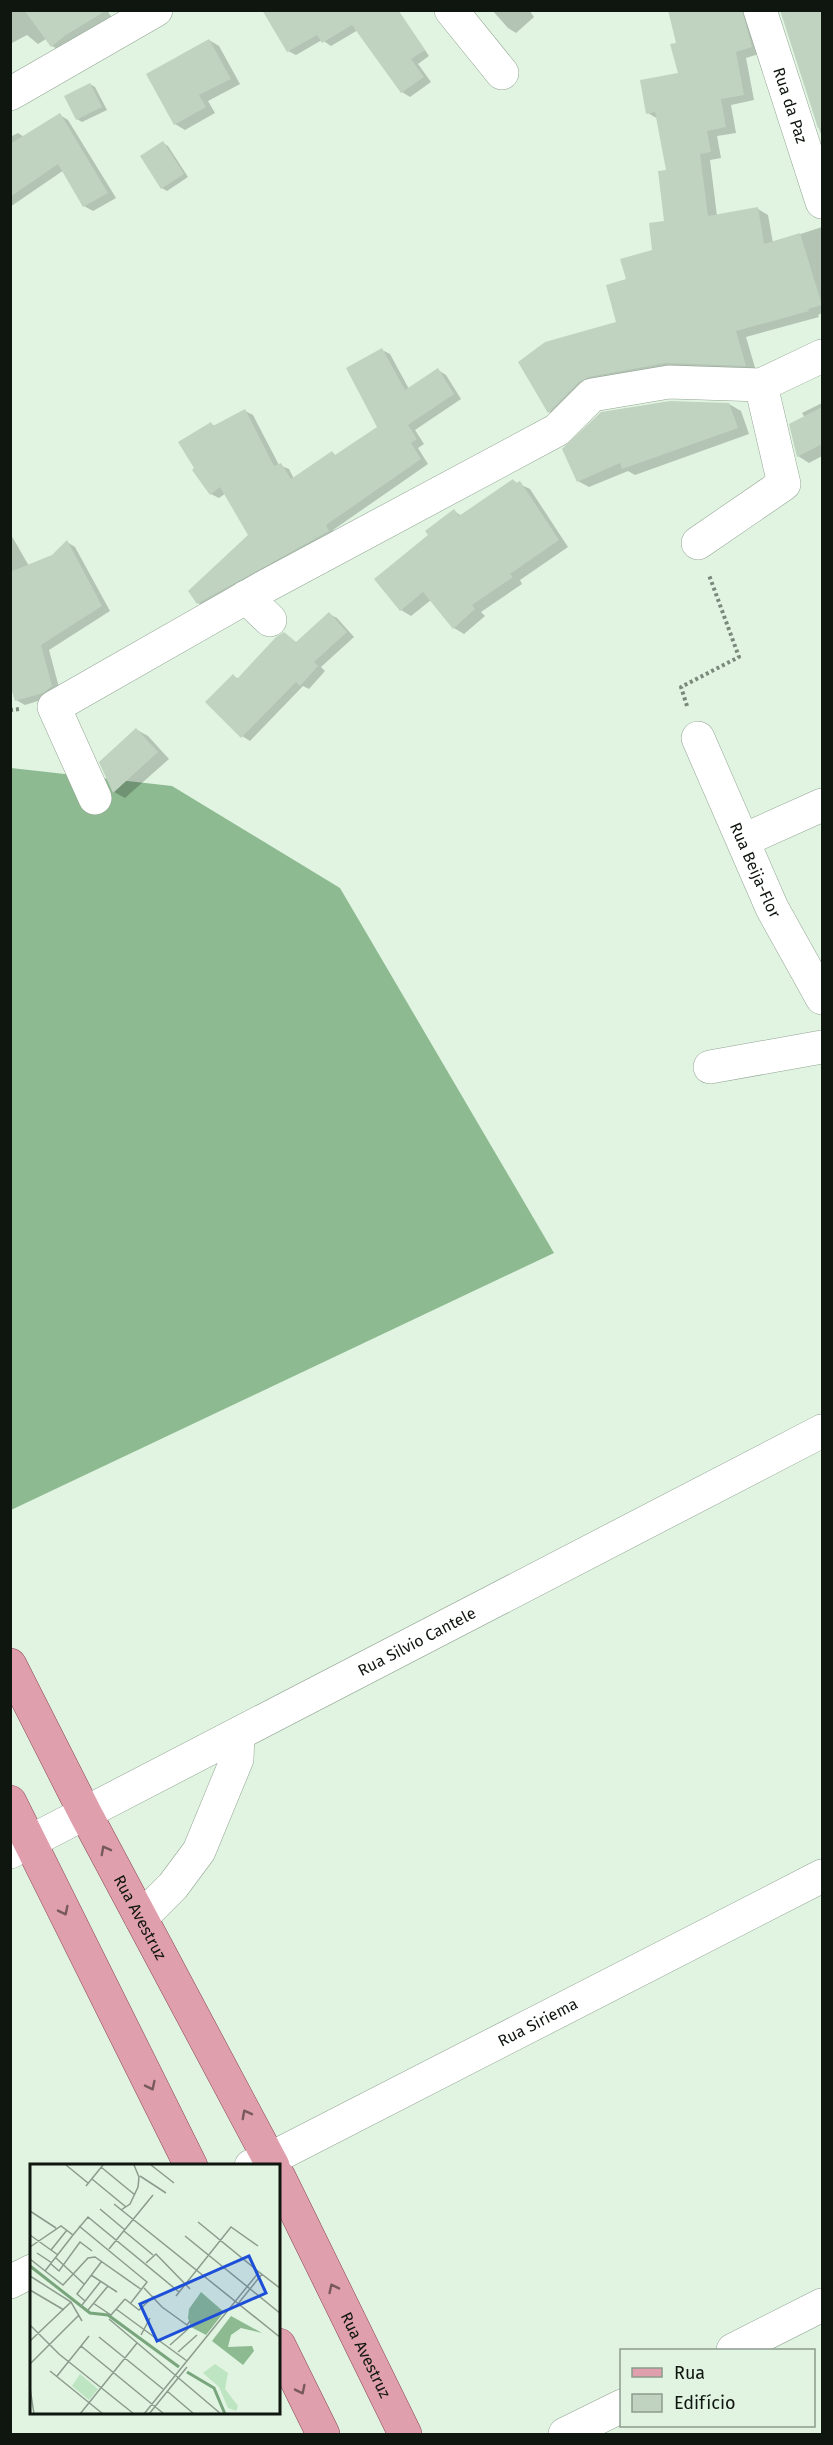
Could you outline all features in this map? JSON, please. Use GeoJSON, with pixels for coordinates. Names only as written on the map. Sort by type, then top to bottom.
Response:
{"type":"FeatureCollection","features":[{"type":"Feature","properties":{"kind":"main road","name":"Rua Avestruz"},"geometry":{"type":"LineString","coordinates":[[10,1665],[266,2164]]}},
{"type":"Feature","properties":{"kind":"main road"},"geometry":{"type":"LineString","coordinates":[[10,1802],[20,1847],[190,2164]]}},
{"type":"Feature","properties":{"kind":"main road","name":"Rua Avestruz"},"geometry":{"type":"LineString","coordinates":[[280,2190],[405,2434]]}},
{"type":"Feature","properties":{"kind":"main road"},"geometry":{"type":"LineString","coordinates":[[280,2347],[323,2434]]}},
{"type":"Feature","properties":{"kind":"street"},"geometry":{"type":"LineString","coordinates":[[10,94],[156,10]]}},
{"type":"Feature","properties":{"kind":"street"},"geometry":{"type":"LineString","coordinates":[[451,10],[502,73]]}},
{"type":"Feature","properties":{"kind":"street","name":"Rua da Paz"},"geometry":{"type":"LineString","coordinates":[[760,10],[822,201]]}},
{"type":"Feature","properties":{"kind":"street"},"geometry":{"type":"LineString","coordinates":[[95,798],[54,707],[246,597],[557,430],[592,395],[669,382],[761,385],[822,356]]}},
{"type":"Feature","properties":{"kind":"street"},"geometry":{"type":"LineString","coordinates":[[698,543],[784,484],[761,385]]}},
{"type":"Feature","properties":{"kind":"street"},"geometry":{"type":"LineString","coordinates":[[246,597],[270,620]]}},
{"type":"Feature","properties":{"kind":"street","name":"Rua Beija-Flor"},"geometry":{"type":"LineString","coordinates":[[698,738],[772,908],[822,998]]}},
{"type":"Feature","properties":{"kind":"street"},"geometry":{"type":"LineString","coordinates":[[744,840],[822,805]]}},
{"type":"Feature","properties":{"kind":"street"},"geometry":{"type":"LineString","coordinates":[[710,1067],[822,1047]]}},
{"type":"Feature","properties":{"kind":"street","name":"Rua Silvio Cantele"},"geometry":{"type":"LineString","coordinates":[[20,1847],[822,1431]]}},
{"type":"Feature","properties":{"kind":"street"},"geometry":{"type":"LineString","coordinates":[[141,1918],[173,1886],[200,1851],[237,1759],[238,1734]]}},
{"type":"Feature","properties":{"kind":"street","name":"Rua Siriema"},"geometry":{"type":"LineString","coordinates":[[274,2164],[822,1876]]}},
{"type":"Feature","properties":{"kind":"street"},"geometry":{"type":"LineString","coordinates":[[10,2282],[30,2272]]}},
{"type":"Feature","properties":{"kind":"street"},"geometry":{"type":"LineString","coordinates":[[735,2349],[822,2305]]}},
{"type":"Feature","properties":{"kind":"street"},"geometry":{"type":"LineString","coordinates":[[566,2434],[620,2407]]}},
{"type":"Feature","properties":{"kind":"path"},"geometry":{"type":"LineString","coordinates":[[698,543],[739,657],[681,687],[698,738]]}},
{"type":"Feature","properties":{"kind":"green space"},"geometry":{"type":"Polygon","coordinates":[[[11,768],[172,786],[340,888],[554,1253],[11,1510],[11,768]]]}},
{"type":"Feature","properties":{"kind":"building"},"geometry":{"type":"Polygon","coordinates":[[[24,10],[107,10],[51,47],[24,10]]]}},
{"type":"Feature","properties":{"kind":"building"},"geometry":{"type":"Polygon","coordinates":[[[262,10],[398,10],[425,50],[411,59],[424,77],[401,93],[352,25],[322,43],[317,35],[287,52],[262,10]]]}},
{"type":"Feature","properties":{"kind":"building"},"geometry":{"type":"Polygon","coordinates":[[[668,10],[742,10],[752,47],[736,52],[744,95],[721,99],[726,127],[707,131],[711,152],[700,154],[708,216],[758,207],[764,244],[800,233],[822,305],[808,309],[809,311],[736,331],[746,366],[666,363],[589,377],[579,382],[548,413],[518,362],[545,342],[616,322],[606,285],[626,279],[620,259],[652,250],[649,223],[664,221],[658,171],[666,170],[655,112],[646,114],[640,80],[678,73],[670,44],[676,43],[668,10]]]}},
{"type":"Feature","properties":{"kind":"building"},"geometry":{"type":"Polygon","coordinates":[[[780,10],[822,10],[822,128],[818,128],[780,10]]]}},
{"type":"Feature","properties":{"kind":"building"},"geometry":{"type":"Polygon","coordinates":[[[209,39],[231,79],[199,95],[206,107],[174,125],[146,74],[209,39]]]}},
{"type":"Feature","properties":{"kind":"building"},"geometry":{"type":"Polygon","coordinates":[[[90,83],[102,107],[76,120],[64,96],[90,83]]]}},
{"type":"Feature","properties":{"kind":"building"},"geometry":{"type":"Polygon","coordinates":[[[60,113],[108,193],[83,207],[58,164],[10,197],[10,144],[60,113]]]}},
{"type":"Feature","properties":{"kind":"building"},"geometry":{"type":"Polygon","coordinates":[[[163,141],[184,174],[161,189],[140,156],[163,141]]]}},
{"type":"Feature","properties":{"kind":"building"},"geometry":{"type":"Polygon","coordinates":[[[382,348],[405,390],[438,368],[454,394],[408,425],[417,439],[411,443],[421,459],[326,525],[329,531],[197,604],[188,591],[248,535],[220,487],[210,495],[192,470],[194,468],[178,442],[211,422],[213,426],[245,409],[274,466],[281,463],[291,479],[332,451],[335,455],[377,427],[346,368],[382,348]]]}},
{"type":"Feature","properties":{"kind":"building"},"geometry":{"type":"Polygon","coordinates":[[[670,401],[729,403],[738,428],[622,469],[620,463],[577,482],[562,449],[601,412],[670,401]]]}},
{"type":"Feature","properties":{"kind":"building"},"geometry":{"type":"Polygon","coordinates":[[[822,407],[822,444],[797,457],[789,424],[822,407]]]}},
{"type":"Feature","properties":{"kind":"building"},"geometry":{"type":"Polygon","coordinates":[[[513,479],[516,483],[520,481],[559,540],[510,574],[513,577],[472,605],[475,609],[453,629],[423,592],[400,611],[374,579],[428,535],[425,531],[454,509],[459,516],[513,479]]]}},
{"type":"Feature","properties":{"kind":"building"},"geometry":{"type":"Polygon","coordinates":[[[67,540],[102,606],[41,645],[52,686],[43,693],[15,701],[10,685],[10,572],[52,555],[67,540]]]}},
{"type":"Feature","properties":{"kind":"building"},"geometry":{"type":"Polygon","coordinates":[[[329,612],[347,632],[314,662],[318,666],[300,686],[296,682],[241,738],[205,702],[233,674],[237,679],[276,637],[284,632],[296,642],[329,612]]]}},
{"type":"Feature","properties":{"kind":"building"},"geometry":{"type":"Polygon","coordinates":[[[136,728],[158,752],[113,793],[99,762],[136,728]]]}}]}
